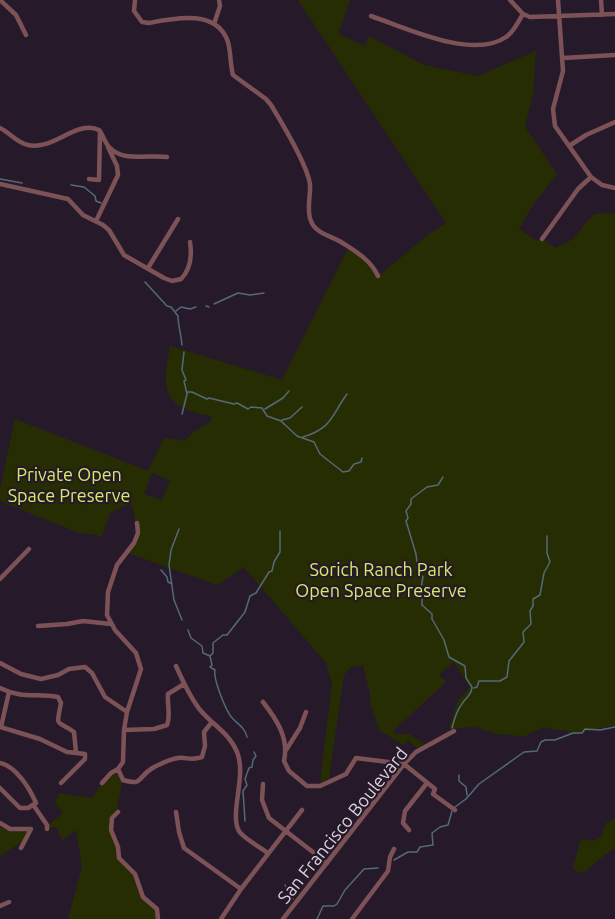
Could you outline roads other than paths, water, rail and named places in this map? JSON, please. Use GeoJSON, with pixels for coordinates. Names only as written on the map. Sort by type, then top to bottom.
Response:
{"type":"FeatureCollection","features":[{"type":"Feature","properties":{"kind":"street"},"geometry":{"type":"LineString","coordinates":[[0,0],[16,15],[26,35]]}},
{"type":"Feature","properties":{"kind":"street"},"geometry":{"type":"LineString","coordinates":[[135,0],[134,11],[142,22],[193,17],[214,24],[228,43],[233,75],[271,105],[302,161],[310,183],[309,211],[312,223],[321,232],[341,242],[367,261],[378,276]]}},
{"type":"Feature","properties":{"kind":"street"},"geometry":{"type":"LineString","coordinates":[[214,24],[220,6],[219,0]]}},
{"type":"Feature","properties":{"kind":"street"},"geometry":{"type":"LineString","coordinates":[[510,0],[523,14],[538,17],[615,14]]}},
{"type":"Feature","properties":{"kind":"street"},"geometry":{"type":"LineString","coordinates":[[558,0],[563,58],[561,82],[554,101],[553,117],[557,131],[591,177],[602,185],[615,188]]}},
{"type":"Feature","properties":{"kind":"street"},"geometry":{"type":"LineString","coordinates":[[601,0],[602,15]]}},
{"type":"Feature","properties":{"kind":"street"},"geometry":{"type":"LineString","coordinates":[[371,16],[450,43],[470,45],[498,41],[506,37],[512,32],[523,14]]}},
{"type":"Feature","properties":{"kind":"street"},"geometry":{"type":"LineString","coordinates":[[563,58],[615,55]]}},
{"type":"Feature","properties":{"kind":"street"},"geometry":{"type":"LineString","coordinates":[[568,146],[615,122]]}},
{"type":"Feature","properties":{"kind":"street"},"geometry":{"type":"LineString","coordinates":[[0,128],[23,144],[30,146],[44,145],[83,128],[91,127],[100,131],[117,166],[118,175],[96,221]]}},
{"type":"Feature","properties":{"kind":"street"},"geometry":{"type":"LineString","coordinates":[[89,179],[99,180],[100,131]]}},
{"type":"Feature","properties":{"kind":"street"},"geometry":{"type":"LineString","coordinates":[[107,146],[118,154],[129,157],[167,157]]}},
{"type":"Feature","properties":{"kind":"street"},"geometry":{"type":"LineString","coordinates":[[542,239],[578,189],[591,177]]}},
{"type":"Feature","properties":{"kind":"street"},"geometry":{"type":"LineString","coordinates":[[0,184],[68,199],[83,215],[109,230],[124,255],[172,281],[181,279],[187,272],[191,256],[190,242]]}},
{"type":"Feature","properties":{"kind":"street"},"geometry":{"type":"LineString","coordinates":[[148,268],[178,219]]}},
{"type":"Feature","properties":{"kind":"street"},"geometry":{"type":"LineString","coordinates":[[102,783],[123,762],[127,712],[141,669],[136,653],[115,630],[107,615],[108,592],[117,565],[134,543],[138,533],[137,523]]}},
{"type":"Feature","properties":{"kind":"street"},"geometry":{"type":"LineString","coordinates":[[0,579],[29,549]]}},
{"type":"Feature","properties":{"kind":"street"},"geometry":{"type":"LineString","coordinates":[[38,626],[83,621],[111,624]]}},
{"type":"Feature","properties":{"kind":"street"},"geometry":{"type":"LineString","coordinates":[[0,663],[21,674],[40,679],[58,675],[69,669],[85,667],[92,674],[105,697],[127,712]]}},
{"type":"Feature","properties":{"kind":"street"},"geometry":{"type":"LineString","coordinates":[[176,666],[199,709],[224,731],[233,743],[239,756],[241,775],[236,819],[239,831],[268,854]]}},
{"type":"Feature","properties":{"kind":"street"},"geometry":{"type":"LineString","coordinates":[[124,730],[154,729],[167,725],[170,717],[168,694],[184,684]]}},
{"type":"Feature","properties":{"kind":"street"},"geometry":{"type":"LineString","coordinates":[[0,688],[34,697],[59,699],[61,705],[58,721],[62,726],[75,732],[76,752]]}},
{"type":"Feature","properties":{"kind":"street"},"geometry":{"type":"LineString","coordinates":[[9,692],[0,727],[40,739],[67,752],[85,754],[86,759],[61,783]]}},
{"type":"Feature","properties":{"kind":"street"},"geometry":{"type":"LineString","coordinates":[[263,702],[277,720],[286,750]]}},
{"type":"Feature","properties":{"kind":"street"},"geometry":{"type":"LineString","coordinates":[[306,712],[300,728],[286,750],[284,761],[289,771],[307,786],[320,786],[346,774],[356,758],[404,764],[435,789],[433,794],[455,810]]}},
{"type":"Feature","properties":{"kind":"street"},"geometry":{"type":"LineString","coordinates":[[118,769],[123,780],[133,783],[141,781],[150,770],[179,758],[192,760],[202,757],[205,746],[204,732],[212,722]]}},
{"type":"Feature","properties":{"kind":"street","name":"San Francisco Boulevard"},"geometry":{"type":"LineString","coordinates":[[283,919],[404,764],[416,753],[454,731]]}},
{"type":"Feature","properties":{"kind":"street"},"geometry":{"type":"LineString","coordinates":[[0,763],[6,764],[14,771],[35,800],[34,806],[47,825],[47,829]]}},
{"type":"Feature","properties":{"kind":"street"},"geometry":{"type":"LineString","coordinates":[[409,830],[403,823],[403,815],[427,783]]}},
{"type":"Feature","properties":{"kind":"street"},"geometry":{"type":"LineString","coordinates":[[263,784],[262,800],[266,813],[285,832],[327,863]]}},
{"type":"Feature","properties":{"kind":"street"},"geometry":{"type":"LineString","coordinates":[[0,788],[18,807],[24,809],[34,806]]}},
{"type":"Feature","properties":{"kind":"street"},"geometry":{"type":"LineString","coordinates":[[221,919],[241,889],[302,810]]}},
{"type":"Feature","properties":{"kind":"street"},"geometry":{"type":"LineString","coordinates":[[118,812],[112,818],[111,824],[119,858],[138,878],[143,897],[157,909],[158,919]]}},
{"type":"Feature","properties":{"kind":"street"},"geometry":{"type":"LineString","coordinates":[[176,812],[184,848],[241,889]]}},
{"type":"Feature","properties":{"kind":"street"},"geometry":{"type":"LineString","coordinates":[[0,824],[10,829],[31,829],[21,848]]}},
{"type":"Feature","properties":{"kind":"street"},"geometry":{"type":"LineString","coordinates":[[352,919],[388,871],[394,849]]}},
{"type":"Feature","properties":{"kind":"street"},"geometry":{"type":"LineString","coordinates":[[0,906],[9,902]]}},
{"type":"Feature","properties":{"kind":"waterway"},"geometry":{"type":"LineString","coordinates":[[0,179],[22,183]]}},
{"type":"Feature","properties":{"kind":"waterway"},"geometry":{"type":"LineString","coordinates":[[71,185],[84,187],[95,196],[96,201],[101,203]]}},
{"type":"Feature","properties":{"kind":"waterway"},"geometry":{"type":"LineString","coordinates":[[145,282],[178,316],[182,345]]}},
{"type":"Feature","properties":{"kind":"waterway"},"geometry":{"type":"LineString","coordinates":[[214,304],[238,293],[250,295],[264,293]]}},
{"type":"Feature","properties":{"kind":"waterway"},"geometry":{"type":"LineString","coordinates":[[176,311],[181,307],[190,309],[196,307]]}},
{"type":"Feature","properties":{"kind":"waterway"},"geometry":{"type":"LineString","coordinates":[[182,414],[187,394],[184,381],[186,380],[182,370],[184,352]]}},
{"type":"Feature","properties":{"kind":"waterway"},"geometry":{"type":"LineString","coordinates":[[265,409],[283,398],[289,391]]}},
{"type":"Feature","properties":{"kind":"waterway"},"geometry":{"type":"LineString","coordinates":[[187,392],[207,399],[237,403],[248,409],[262,408],[267,416],[281,421],[297,436],[314,442],[320,454],[343,472],[349,471],[354,464],[361,462],[362,458]]}},
{"type":"Feature","properties":{"kind":"waterway"},"geometry":{"type":"LineString","coordinates":[[303,437],[326,425],[347,394]]}},
{"type":"Feature","properties":{"kind":"waterway"},"geometry":{"type":"LineString","coordinates":[[282,420],[290,418],[302,407]]}},
{"type":"Feature","properties":{"kind":"waterway"},"geometry":{"type":"LineString","coordinates":[[443,477],[438,485],[427,487],[411,499],[411,504],[406,511],[408,518],[406,521],[416,554],[418,572],[423,577],[421,588],[426,596],[422,599],[422,605],[432,614],[432,619],[444,640],[449,657],[465,666],[466,678],[472,687],[470,694],[459,709],[452,728]]}},
{"type":"Feature","properties":{"kind":"waterway"},"geometry":{"type":"LineString","coordinates":[[179,529],[171,550],[169,565],[174,600],[182,620]]}},
{"type":"Feature","properties":{"kind":"waterway"},"geometry":{"type":"LineString","coordinates":[[247,737],[224,703],[218,688],[215,670],[210,667],[212,665],[210,656],[213,653],[213,643],[223,635],[227,635],[245,612],[250,596],[256,593],[269,572],[272,571],[280,552],[280,531]]}},
{"type":"Feature","properties":{"kind":"waterway"},"geometry":{"type":"LineString","coordinates":[[474,688],[477,687],[479,681],[500,681],[507,677],[509,661],[524,642],[523,632],[531,624],[530,611],[533,599],[540,595],[544,573],[550,562],[547,553],[547,536]]}},
{"type":"Feature","properties":{"kind":"waterway"},"geometry":{"type":"LineString","coordinates":[[161,570],[168,582],[172,584]]}},
{"type":"Feature","properties":{"kind":"waterway"},"geometry":{"type":"LineString","coordinates":[[188,630],[191,638],[202,646],[203,653],[210,656]]}},
{"type":"Feature","properties":{"kind":"waterway"},"geometry":{"type":"LineString","coordinates":[[455,807],[466,799],[479,784],[524,752],[537,751],[541,742],[555,740],[573,733],[582,733],[585,729],[600,730],[615,727]]}},
{"type":"Feature","properties":{"kind":"waterway"},"geometry":{"type":"LineString","coordinates":[[245,821],[243,791],[247,785],[245,779],[249,768],[252,767],[256,756],[254,752]]}},
{"type":"Feature","properties":{"kind":"waterway"},"geometry":{"type":"LineString","coordinates":[[459,775],[459,781],[466,787],[467,795]]}},
{"type":"Feature","properties":{"kind":"waterway"},"geometry":{"type":"LineString","coordinates":[[394,860],[408,852],[417,852],[420,847],[433,845],[432,833],[448,825],[452,811]]}},
{"type":"Feature","properties":{"kind":"waterway"},"geometry":{"type":"LineString","coordinates":[[317,919],[323,906],[337,904],[345,890],[364,869],[378,868]]}},
{"type":"Feature","properties":{"kind":"waterway"},"geometry":{"type":"LineString","coordinates":[[285,885],[293,899]]}},
{"type":"Feature","properties":{"kind":"park label","name":"Private Open Space Preserve"},"geometry":{"type":"Point","coordinates":[69,484]}},
{"type":"Feature","properties":{"kind":"park label","name":"Sorich Ranch Park Open Space Preserve"},"geometry":{"type":"Point","coordinates":[381,579]}}]}
